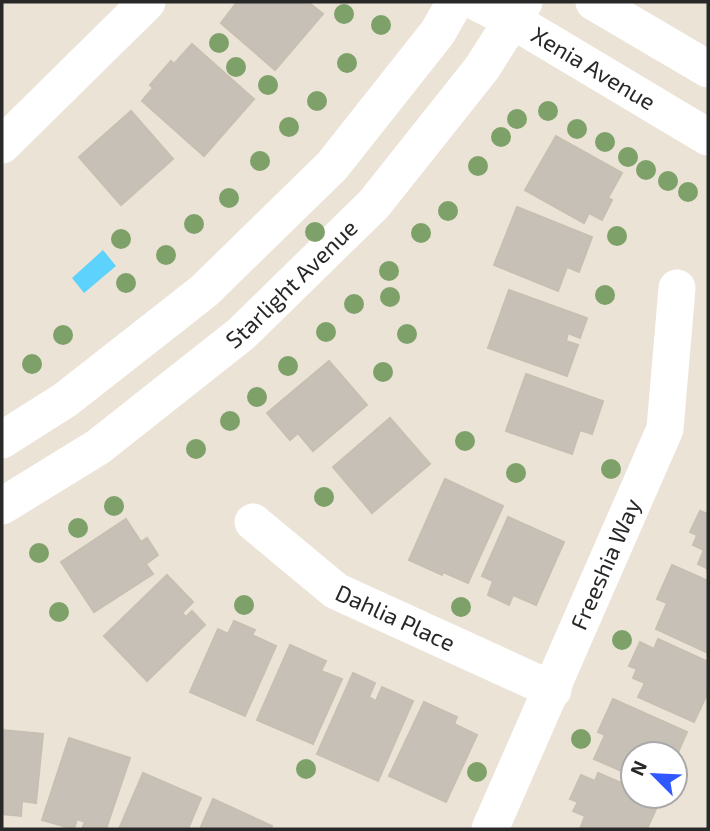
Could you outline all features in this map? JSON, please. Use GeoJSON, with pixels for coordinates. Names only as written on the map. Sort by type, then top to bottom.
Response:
{"type":"FeatureCollection","features":[{"type":"Feature","properties":{"kind":"street"},"geometry":{"type":"LineString","coordinates":[[2,145],[147,2]]}},
{"type":"Feature","properties":{"kind":"street"},"geometry":{"type":"LineString","coordinates":[[2,440],[65,400],[214,281],[332,166],[438,32],[455,2]]}},
{"type":"Feature","properties":{"kind":"street","name":"Xenia Avenue"},"geometry":{"type":"LineString","coordinates":[[475,2],[518,11],[708,137]]}},
{"type":"Feature","properties":{"kind":"street"},"geometry":{"type":"LineString","coordinates":[[594,2],[708,69]]}},
{"type":"Feature","properties":{"kind":"street","name":"Starlight Avenue"},"geometry":{"type":"LineString","coordinates":[[2,506],[97,447],[241,334],[374,204],[482,68],[518,11]]}},
{"type":"Feature","properties":{"kind":"street","name":"Freeshia Way"},"geometry":{"type":"LineString","coordinates":[[490,829],[665,429],[677,288]]}},
{"type":"Feature","properties":{"kind":"street","name":"Dahlia Place"},"geometry":{"type":"LineString","coordinates":[[253,522],[336,591],[553,690]]}},
{"type":"Feature","properties":{"kind":"water"},"geometry":{"type":"Polygon","coordinates":[[[103,250],[116,266],[84,293],[72,278],[103,250]]]}},
{"type":"Feature","properties":{"kind":"building"},"geometry":{"type":"Polygon","coordinates":[[[237,2],[308,2],[323,14],[275,70],[221,23],[237,2]]]}},
{"type":"Feature","properties":{"kind":"building"},"geometry":{"type":"Polygon","coordinates":[[[192,44],[254,99],[204,156],[142,101],[153,88],[150,85],[171,61],[174,64],[192,44]]]}},
{"type":"Feature","properties":{"kind":"building"},"geometry":{"type":"Polygon","coordinates":[[[131,111],[173,159],[121,205],[79,157],[131,111]]]}},
{"type":"Feature","properties":{"kind":"building"},"geometry":{"type":"Polygon","coordinates":[[[556,136],[622,173],[608,198],[612,200],[602,220],[589,213],[584,223],[525,190],[556,136]]]}},
{"type":"Feature","properties":{"kind":"building"},"geometry":{"type":"Polygon","coordinates":[[[517,207],[592,237],[579,272],[567,267],[558,291],[494,265],[517,207]]]}},
{"type":"Feature","properties":{"kind":"building"},"geometry":{"type":"Polygon","coordinates":[[[509,290],[587,318],[580,338],[568,333],[566,341],[578,345],[567,376],[488,348],[509,290]]]}},
{"type":"Feature","properties":{"kind":"building"},"geometry":{"type":"Polygon","coordinates":[[[329,361],[367,405],[313,451],[298,433],[290,440],[267,413],[329,361]]]}},
{"type":"Feature","properties":{"kind":"building"},"geometry":{"type":"Polygon","coordinates":[[[526,374],[603,401],[592,434],[580,430],[572,454],[506,431],[526,374]]]}},
{"type":"Feature","properties":{"kind":"building"},"geometry":{"type":"Polygon","coordinates":[[[390,418],[430,464],[372,513],[333,467],[390,418]]]}},
{"type":"Feature","properties":{"kind":"building"},"geometry":{"type":"Polygon","coordinates":[[[445,479],[503,506],[468,583],[409,560],[445,479]]]}},
{"type":"Feature","properties":{"kind":"building"},"geometry":{"type":"Polygon","coordinates":[[[700,511],[708,514],[708,569],[698,564],[704,550],[693,545],[697,535],[690,532],[700,511]]]}},
{"type":"Feature","properties":{"kind":"building"},"geometry":{"type":"Polygon","coordinates":[[[508,517],[564,542],[536,605],[513,595],[509,605],[488,595],[493,581],[482,576],[508,517]]]}},
{"type":"Feature","properties":{"kind":"building"},"geometry":{"type":"Polygon","coordinates":[[[126,519],[141,542],[147,538],[158,555],[146,564],[153,574],[94,612],[61,562],[126,519]]]}},
{"type":"Feature","properties":{"kind":"building"},"geometry":{"type":"Polygon","coordinates":[[[672,565],[708,581],[708,653],[656,629],[667,603],[657,599],[672,565]]]}},
{"type":"Feature","properties":{"kind":"building"},"geometry":{"type":"Polygon","coordinates":[[[167,575],[193,602],[182,613],[186,617],[192,611],[205,625],[147,681],[104,636],[167,575]]]}},
{"type":"Feature","properties":{"kind":"building"},"geometry":{"type":"Polygon","coordinates":[[[234,621],[255,630],[252,635],[276,646],[245,716],[190,692],[218,629],[228,634],[234,621]]]}},
{"type":"Feature","properties":{"kind":"building"},"geometry":{"type":"Polygon","coordinates":[[[658,639],[708,662],[708,692],[694,722],[638,697],[645,683],[633,678],[637,669],[629,666],[640,642],[654,649],[658,639]]]}},
{"type":"Feature","properties":{"kind":"building"},"geometry":{"type":"Polygon","coordinates":[[[290,645],[326,661],[321,671],[342,679],[313,744],[257,720],[290,645]]]}},
{"type":"Feature","properties":{"kind":"building"},"geometry":{"type":"Polygon","coordinates":[[[353,673],[375,683],[369,697],[376,701],[382,687],[413,701],[378,781],[317,754],[353,673]]]}},
{"type":"Feature","properties":{"kind":"building"},"geometry":{"type":"Polygon","coordinates":[[[613,699],[687,732],[683,740],[619,740],[619,770],[594,759],[605,735],[598,732],[613,699]]]}},
{"type":"Feature","properties":{"kind":"building"},"geometry":{"type":"Polygon","coordinates":[[[424,702],[457,717],[454,724],[477,735],[446,802],[389,776],[424,702]]]}},
{"type":"Feature","properties":{"kind":"building"},"geometry":{"type":"Polygon","coordinates":[[[2,730],[43,734],[36,803],[22,801],[21,816],[2,814],[2,730]]]}},
{"type":"Feature","properties":{"kind":"building"},"geometry":{"type":"Polygon","coordinates":[[[69,738],[130,758],[106,829],[82,829],[85,822],[77,819],[74,829],[42,820],[69,738]]]}},
{"type":"Feature","properties":{"kind":"building"},"geometry":{"type":"Polygon","coordinates":[[[143,773],[201,798],[188,829],[119,829],[143,773]]]}},
{"type":"Feature","properties":{"kind":"building"},"geometry":{"type":"Polygon","coordinates":[[[598,773],[619,782],[619,810],[656,810],[647,829],[580,829],[585,816],[573,811],[578,802],[570,799],[581,775],[595,781],[598,773]]]}},
{"type":"Feature","properties":{"kind":"building"},"geometry":{"type":"Polygon","coordinates":[[[213,799],[272,826],[271,829],[200,829],[213,799]]]}}]}
